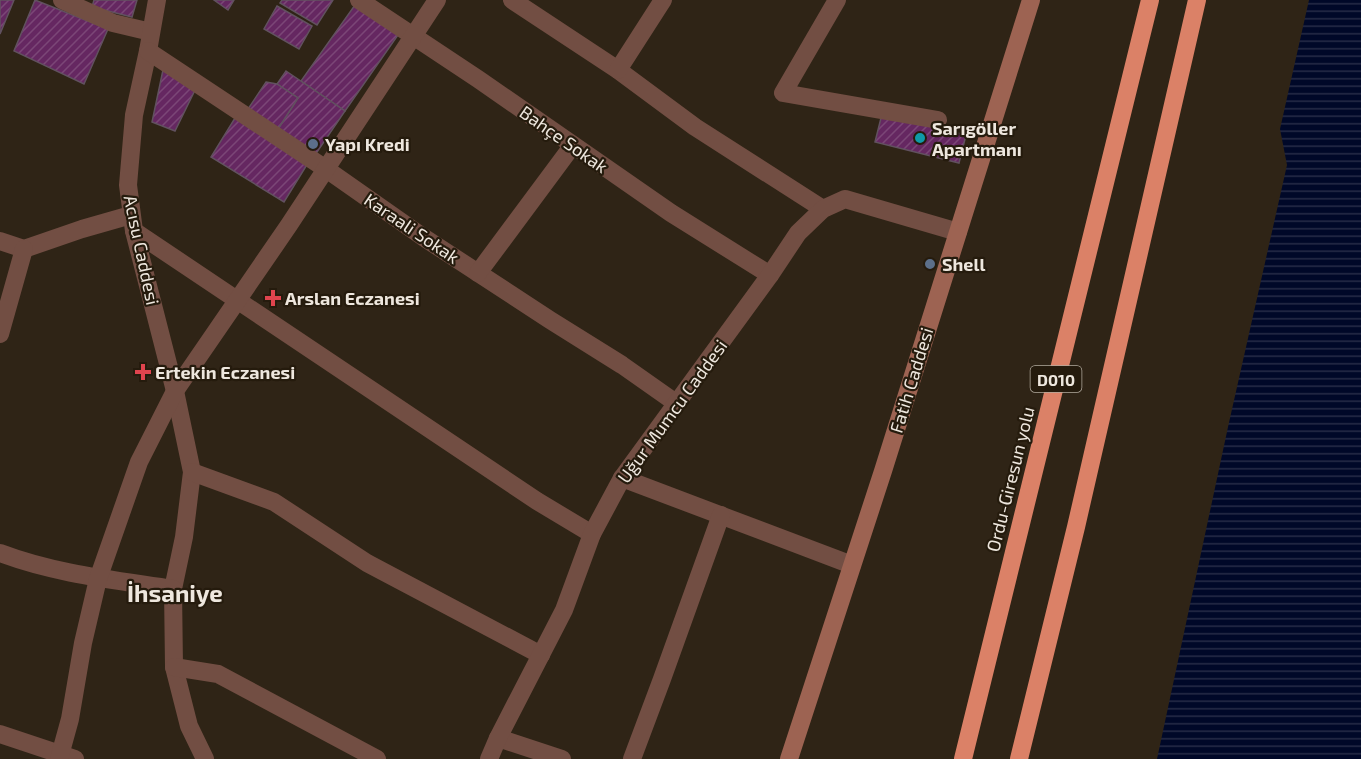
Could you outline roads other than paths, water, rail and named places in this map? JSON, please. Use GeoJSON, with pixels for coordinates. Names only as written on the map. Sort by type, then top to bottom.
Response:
{"type":"FeatureCollection","features":[{"type":"Feature","properties":{"kind":"highway","name":"Ordu-Giresun yolu"},"geometry":{"type":"LineString","coordinates":[[963,759],[1150,0]]}},
{"type":"Feature","properties":{"kind":"highway","name":"D010"},"geometry":{"type":"LineString","coordinates":[[1019,759],[1079,516],[1197,0]]}},
{"type":"Feature","properties":{"kind":"main road","name":"Fatih Caddesi"},"geometry":{"type":"LineString","coordinates":[[789,759],[1031,0]]}},
{"type":"Feature","properties":{"kind":"street"},"geometry":{"type":"LineString","coordinates":[[62,0],[114,22],[151,32]]}},
{"type":"Feature","properties":{"kind":"street","name":"Acısu Caddesi"},"geometry":{"type":"LineString","coordinates":[[157,0],[134,116],[128,184],[132,223],[175,392],[192,472],[184,537],[173,589],[174,667],[189,726],[205,759]]}},
{"type":"Feature","properties":{"kind":"street","name":"Bahçe Sokak"},"geometry":{"type":"LineString","coordinates":[[359,0],[671,213],[770,275]]}},
{"type":"Feature","properties":{"kind":"street"},"geometry":{"type":"LineString","coordinates":[[0,734],[65,758],[83,643],[98,579],[139,462],[175,392],[437,0]]}},
{"type":"Feature","properties":{"kind":"street"},"geometry":{"type":"LineString","coordinates":[[512,0],[618,70],[695,127],[823,209]]}},
{"type":"Feature","properties":{"kind":"street"},"geometry":{"type":"LineString","coordinates":[[618,70],[663,0]]}},
{"type":"Feature","properties":{"kind":"street"},"geometry":{"type":"LineString","coordinates":[[837,0],[783,93],[938,120]]}},
{"type":"Feature","properties":{"kind":"street","name":"Karaali Sokak"},"geometry":{"type":"LineString","coordinates":[[148,51],[676,403]]}},
{"type":"Feature","properties":{"kind":"street"},"geometry":{"type":"LineString","coordinates":[[478,273],[573,145]]}},
{"type":"Feature","properties":{"kind":"street","name":"Uğur Mumcu Caddesi"},"geometry":{"type":"LineString","coordinates":[[489,759],[564,610],[591,534],[622,478],[798,233],[823,209],[845,199],[958,232]]}},
{"type":"Feature","properties":{"kind":"street"},"geometry":{"type":"LineString","coordinates":[[0,241],[24,249],[82,229],[132,223],[238,300],[537,501],[591,534]]}},
{"type":"Feature","properties":{"kind":"street"},"geometry":{"type":"LineString","coordinates":[[0,334],[24,249]]}},
{"type":"Feature","properties":{"kind":"street"},"geometry":{"type":"LineString","coordinates":[[192,472],[274,502],[367,563],[541,655]]}},
{"type":"Feature","properties":{"kind":"street"},"geometry":{"type":"LineString","coordinates":[[622,478],[852,565]]}},
{"type":"Feature","properties":{"kind":"street"},"geometry":{"type":"LineString","coordinates":[[632,759],[721,515]]}},
{"type":"Feature","properties":{"kind":"street"},"geometry":{"type":"LineString","coordinates":[[0,553],[19,560],[98,579],[173,589]]}},
{"type":"Feature","properties":{"kind":"street"},"geometry":{"type":"LineString","coordinates":[[174,667],[218,674],[377,759]]}},
{"type":"Feature","properties":{"kind":"street"},"geometry":{"type":"LineString","coordinates":[[498,738],[562,759]]}},
{"type":"Feature","properties":{"kind":"water"},"geometry":{"type":"Polygon","coordinates":[[[1309,0],[1361,0],[1361,759],[1157,759],[1287,165],[1280,129],[1309,0]]]}},
{"type":"Feature","properties":{"kind":"place","name":"Sarıgöller Apartmanı"},"geometry":{"type":"Point","coordinates":[920,138]}},
{"type":"Feature","properties":{"kind":"place","name":"Yapı Kredi"},"geometry":{"type":"Point","coordinates":[313,144]}},
{"type":"Feature","properties":{"kind":"place","name":"Shell"},"geometry":{"type":"Point","coordinates":[930,264]}},
{"type":"Feature","properties":{"kind":"place","name":"Arslan Eczanesi"},"geometry":{"type":"Point","coordinates":[273,298]}},
{"type":"Feature","properties":{"kind":"place","name":"Ertekin Eczanesi"},"geometry":{"type":"Point","coordinates":[143,372]}},
{"type":"Feature","properties":{"kind":"district","name":"İhsaniye"},"geometry":{"type":"Point","coordinates":[175,592]}}]}
